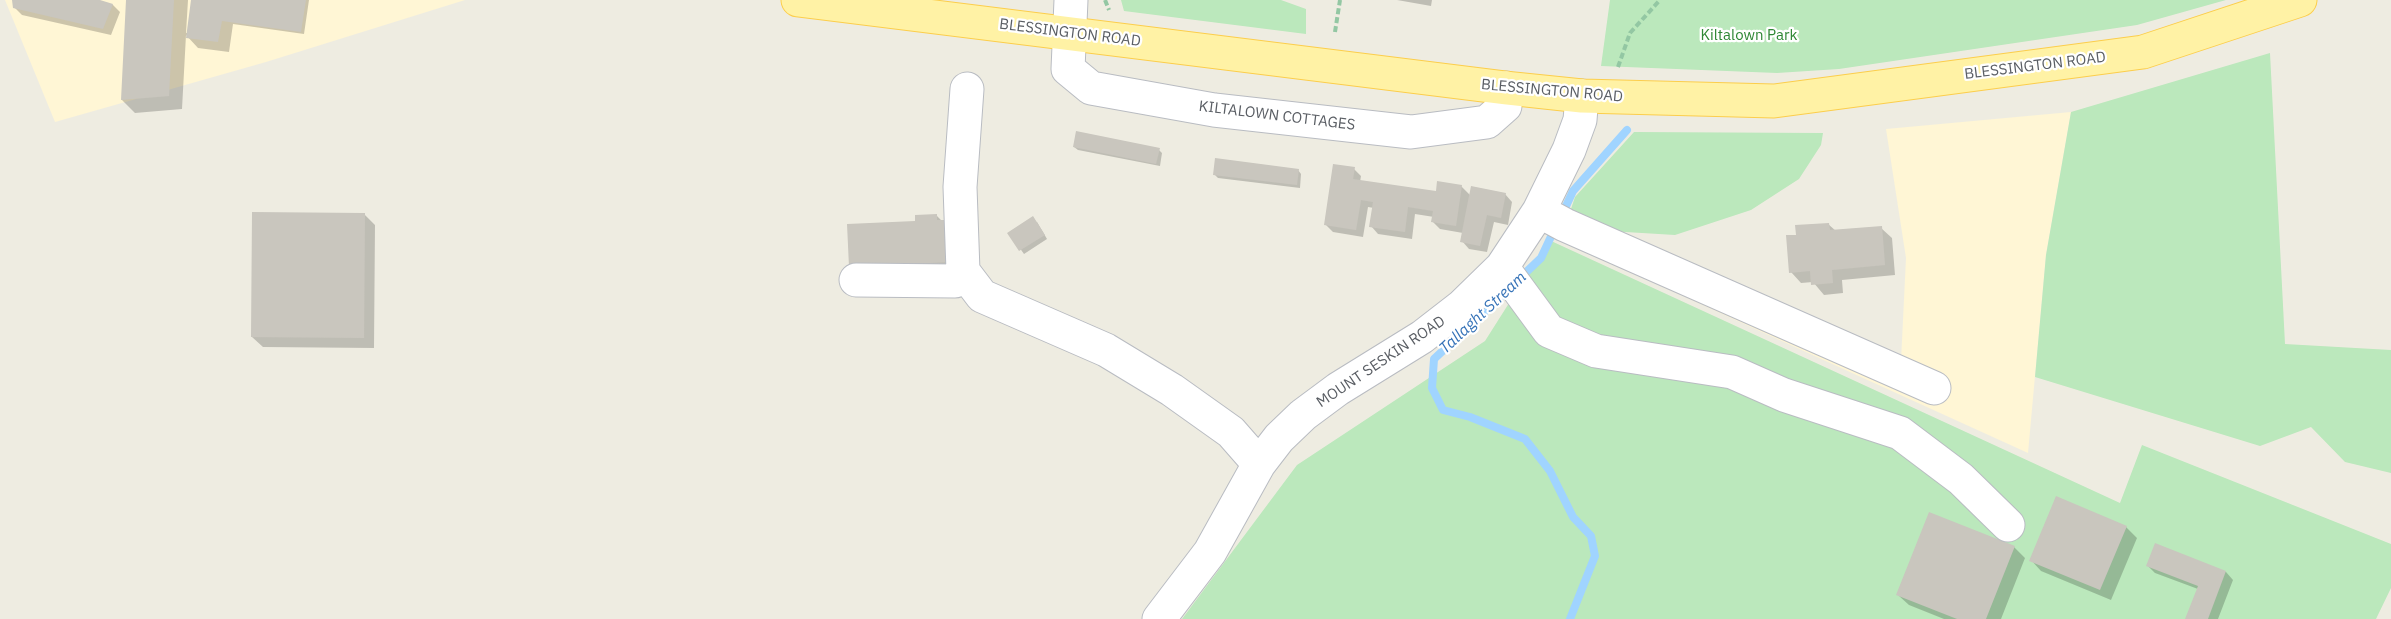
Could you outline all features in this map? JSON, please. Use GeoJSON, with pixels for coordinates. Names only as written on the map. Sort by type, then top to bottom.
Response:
{"type":"FeatureCollection","features":[{"type":"Feature","properties":{"kind":"main road","name":"BLESSINGTON ROAD"},"geometry":{"type":"LineString","coordinates":[[798,0],[1338,69],[1582,96],[1774,100],[2143,52],[2300,0]]}},
{"type":"Feature","properties":{"kind":"street"},"geometry":{"type":"LineString","coordinates":[[1069,33],[1071,0]]}},
{"type":"Feature","properties":{"kind":"street","name":"KILTALOWN COTTAGES"},"geometry":{"type":"LineString","coordinates":[[1069,33],[1068,69],[1091,88],[1214,110],[1411,132],[1486,122],[1505,106],[1506,88]]}},
{"type":"Feature","properties":{"kind":"street"},"geometry":{"type":"LineString","coordinates":[[967,89],[960,187],[963,271],[982,296],[1106,350],[1172,390],[1231,432],[1259,464]]}},
{"type":"Feature","properties":{"kind":"street","name":"MOUNT SESKIN ROAD"},"geometry":{"type":"LineString","coordinates":[[1159,619],[1210,552],[1259,464],[1279,438],[1303,415],[1338,389],[1422,337],[1462,306],[1510,279],[1552,218],[1569,150],[1580,120],[1582,96]]}},
{"type":"Feature","properties":{"kind":"street"},"geometry":{"type":"LineString","coordinates":[[1552,218],[1934,388]]}},
{"type":"Feature","properties":{"kind":"street"},"geometry":{"type":"LineString","coordinates":[[856,280],[955,281],[963,271]]}},
{"type":"Feature","properties":{"kind":"street"},"geometry":{"type":"LineString","coordinates":[[1510,279],[1550,332],[1596,351],[1732,372],[1784,395],[1900,432],[1961,479],[2008,525]]}},
{"type":"Feature","properties":{"kind":"path"},"geometry":{"type":"LineString","coordinates":[[1335,32],[1340,0]]}},
{"type":"Feature","properties":{"kind":"path"},"geometry":{"type":"LineString","coordinates":[[1582,96],[1617,70],[1630,33],[1660,0]]}},
{"type":"Feature","properties":{"kind":"shaded area"},"geometry":{"type":"Polygon","coordinates":[[[5,0],[465,0],[266,62],[55,122],[5,0]]]}},
{"type":"Feature","properties":{"kind":"shaded area"},"geometry":{"type":"Polygon","coordinates":[[[2071,112],[2046,255],[2028,453],[1661,286],[1673,260],[1901,361],[1906,258],[1886,129],[2071,112]]]}},
{"type":"Feature","properties":{"kind":"green space"},"geometry":{"type":"Polygon","coordinates":[[[1121,0],[1281,0],[1306,9],[1306,34],[1124,11],[1121,0]]]}},
{"type":"Feature","properties":{"kind":"green space","name":"Kiltalown Park"},"geometry":{"type":"Polygon","coordinates":[[[1610,0],[2226,0],[2137,25],[1839,69],[1777,73],[1601,66],[1610,0]]]}},
{"type":"Feature","properties":{"kind":"green space"},"geometry":{"type":"Polygon","coordinates":[[[2270,53],[2285,344],[2391,350],[2391,473],[2345,462],[2311,427],[2260,446],[2035,377],[2046,255],[2071,112],[2270,53]]]}},
{"type":"Feature","properties":{"kind":"green space"},"geometry":{"type":"Polygon","coordinates":[[[1634,132],[1823,133],[1821,145],[1799,179],[1751,210],[1675,235],[1609,231],[1570,212],[1575,197],[1634,132]]]}},
{"type":"Feature","properties":{"kind":"green space"},"geometry":{"type":"Polygon","coordinates":[[[1549,240],[2120,503],[2142,445],[2391,544],[2391,588],[2376,619],[1182,619],[1297,465],[1485,341],[1549,240]]]}},
{"type":"Feature","properties":{"kind":"building"},"geometry":{"type":"Polygon","coordinates":[[[12,0],[100,0],[113,4],[103,29],[13,8],[12,0]]]}},
{"type":"Feature","properties":{"kind":"building"},"geometry":{"type":"Polygon","coordinates":[[[126,0],[174,0],[169,96],[121,100],[126,0]]]}},
{"type":"Feature","properties":{"kind":"building"},"geometry":{"type":"Polygon","coordinates":[[[191,0],[306,0],[301,32],[222,21],[218,42],[186,38],[191,0]]]}},
{"type":"Feature","properties":{"kind":"building"},"geometry":{"type":"Polygon","coordinates":[[[1076,131],[1160,148],[1156,164],[1073,147],[1076,131]]]}},
{"type":"Feature","properties":{"kind":"building"},"geometry":{"type":"Polygon","coordinates":[[[1215,158],[1299,169],[1297,185],[1213,175],[1215,158]]]}},
{"type":"Feature","properties":{"kind":"building"},"geometry":{"type":"Polygon","coordinates":[[[1333,164],[1355,167],[1353,179],[1436,191],[1437,181],[1462,185],[1456,226],[1431,222],[1433,211],[1408,207],[1405,232],[1369,227],[1373,202],[1361,200],[1356,230],[1324,225],[1333,164]]]}},
{"type":"Feature","properties":{"kind":"building"},"geometry":{"type":"Polygon","coordinates":[[[1471,186],[1506,193],[1501,218],[1487,215],[1480,246],[1460,242],[1471,186]]]}},
{"type":"Feature","properties":{"kind":"building"},"geometry":{"type":"Polygon","coordinates":[[[252,212],[365,213],[364,338],[251,337],[252,212]]]}},
{"type":"Feature","properties":{"kind":"building"},"geometry":{"type":"Polygon","coordinates":[[[937,214],[937,220],[950,220],[950,262],[849,267],[847,224],[915,221],[915,215],[937,214]]]}},
{"type":"Feature","properties":{"kind":"building"},"geometry":{"type":"Polygon","coordinates":[[[1033,216],[1045,235],[1019,251],[1007,233],[1033,216]]]}},
{"type":"Feature","properties":{"kind":"building"},"geometry":{"type":"Polygon","coordinates":[[[1829,223],[1830,230],[1882,226],[1885,265],[1832,270],[1833,283],[1811,285],[1810,271],[1789,273],[1786,235],[1796,235],[1795,225],[1829,223]]]}},
{"type":"Feature","properties":{"kind":"building"},"geometry":{"type":"Polygon","coordinates":[[[2056,496],[2127,526],[2100,590],[2029,561],[2056,496]]]}},
{"type":"Feature","properties":{"kind":"building"},"geometry":{"type":"Polygon","coordinates":[[[1929,512],[2015,546],[1986,619],[1957,619],[1896,595],[1929,512]]]}},
{"type":"Feature","properties":{"kind":"building"},"geometry":{"type":"Polygon","coordinates":[[[2155,543],[2226,571],[2208,619],[2185,619],[2198,586],[2146,566],[2155,543]]]}},
{"type":"Feature","properties":{"kind":"waterway","name":"Tallaght Stream"},"geometry":{"type":"LineString","coordinates":[[1561,217],[1573,191],[1627,130]]}},
{"type":"Feature","properties":{"kind":"waterway","name":"Tallaght Stream"},"geometry":{"type":"LineString","coordinates":[[1520,278],[1541,258],[1555,228]]}},
{"type":"Feature","properties":{"kind":"waterway","name":"Tallaght Stream"},"geometry":{"type":"LineString","coordinates":[[1509,289],[1434,359],[1432,388],[1443,410],[1470,417],[1525,439],[1550,471],[1573,517],[1591,536],[1595,556],[1570,619]]}}]}
